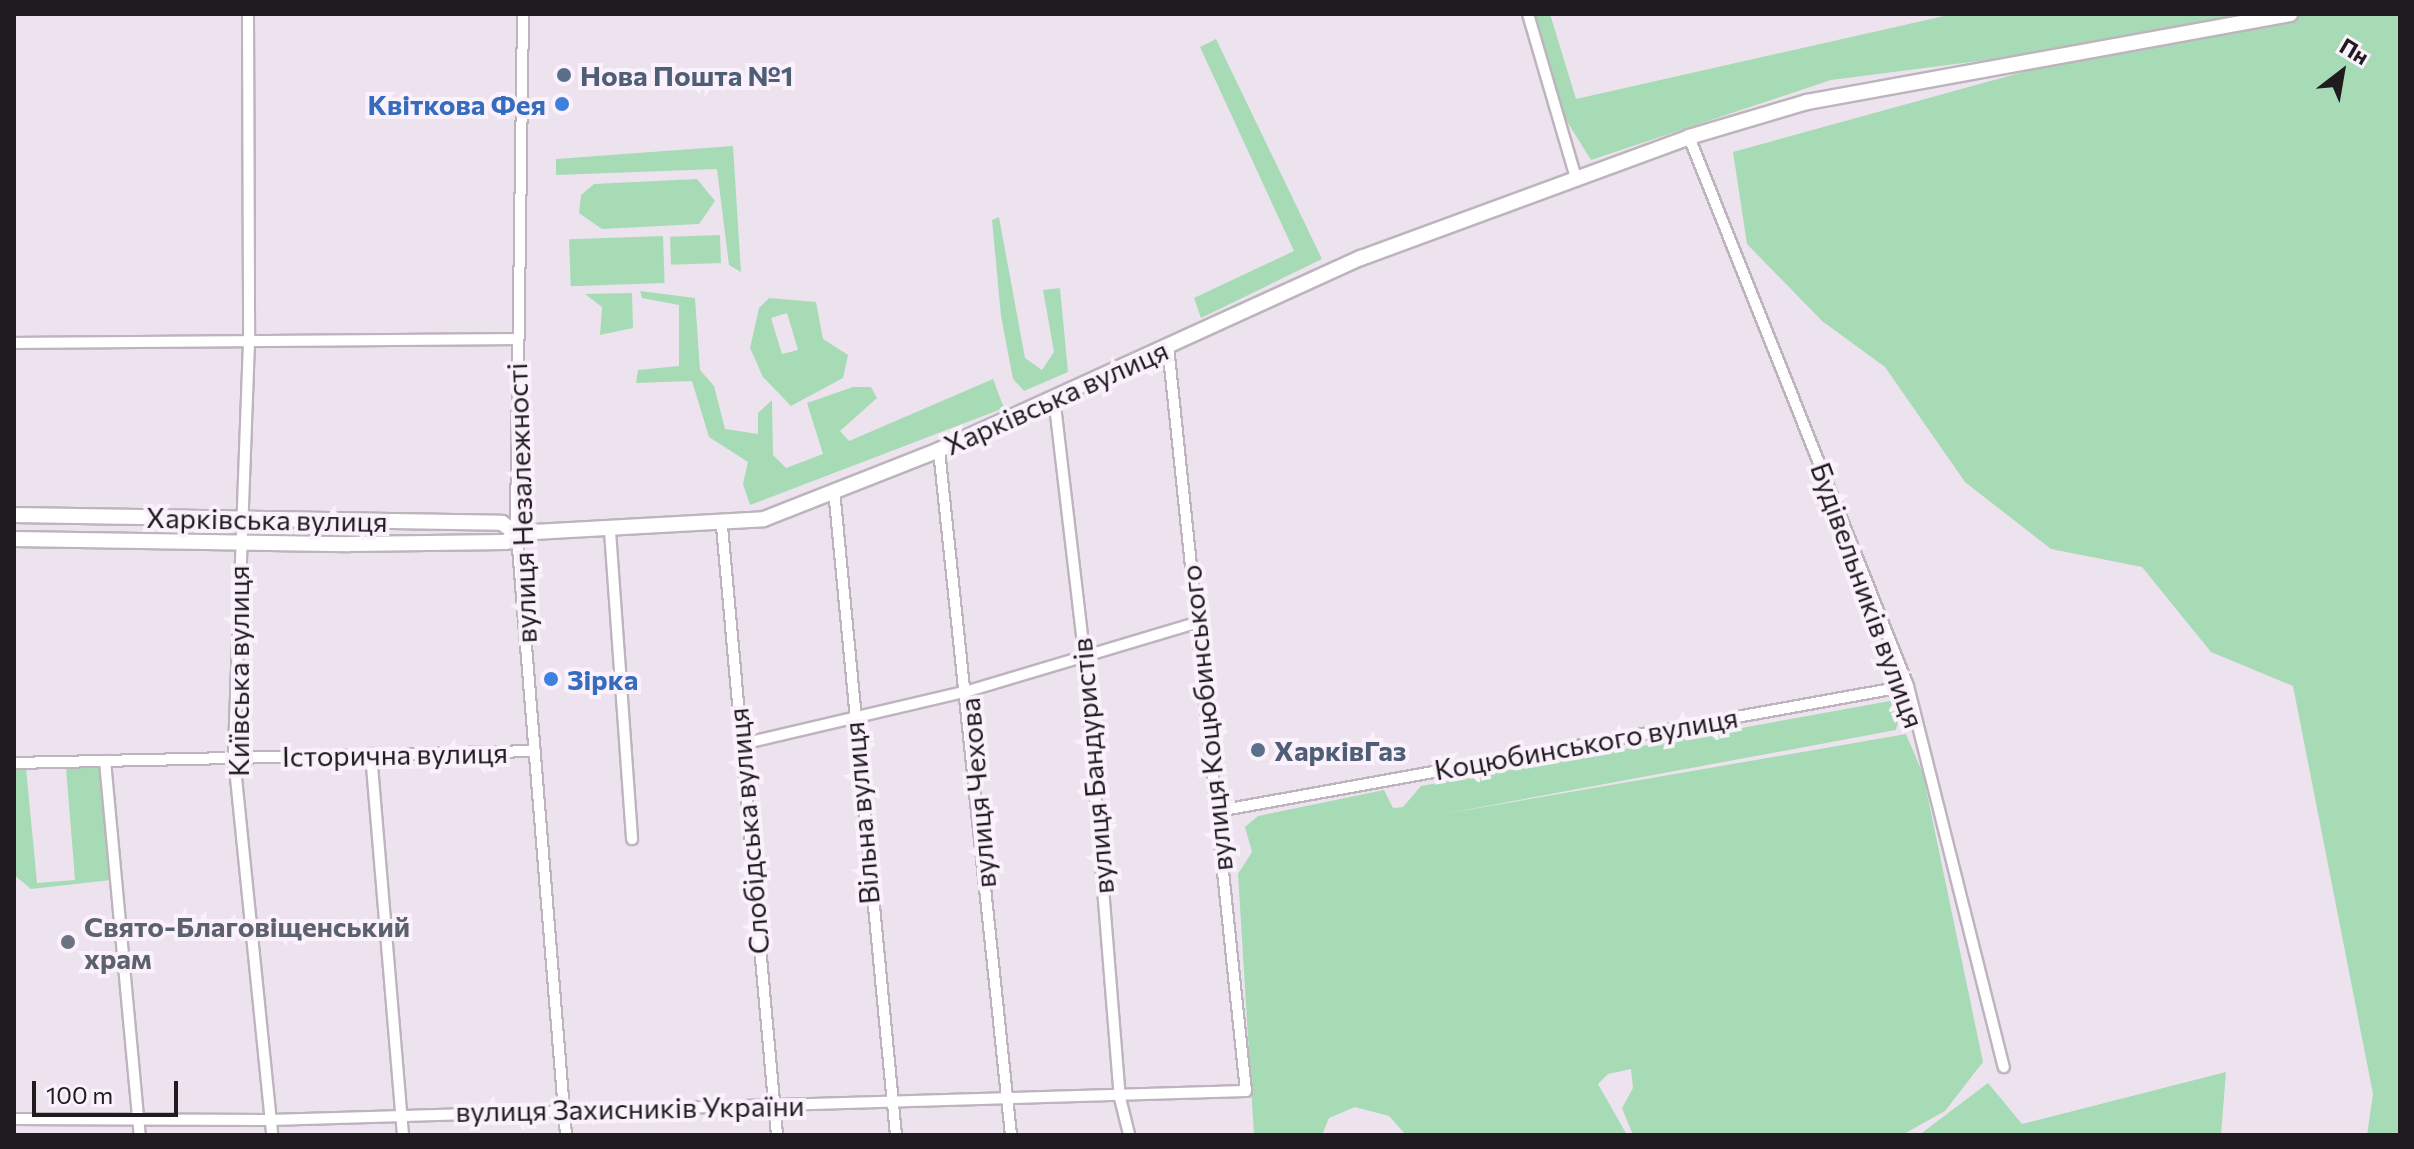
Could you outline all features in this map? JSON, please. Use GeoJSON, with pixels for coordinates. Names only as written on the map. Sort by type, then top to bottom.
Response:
{"type":"FeatureCollection","features":[{"type":"Feature","properties":{"kind":"street","name":"Київська вулиця"},"geometry":{"type":"LineString","coordinates":[[248,14],[249,342],[240,519],[234,758],[272,1135]]}},
{"type":"Feature","properties":{"kind":"street","name":"вулиця Незалежності"},"geometry":{"type":"LineString","coordinates":[[523,14],[516,339],[516,533],[560,1109],[566,1135]]}},
{"type":"Feature","properties":{"kind":"street"},"geometry":{"type":"LineString","coordinates":[[1528,14],[1576,178]]}},
{"type":"Feature","properties":{"kind":"street","name":"Харківська вулиця"},"geometry":{"type":"LineString","coordinates":[[14,515],[502,523],[516,533],[722,526],[764,519],[939,450],[1361,258],[1689,137],[1807,102],[2290,14]]}},
{"type":"Feature","properties":{"kind":"street","name":"Будівельників вулиця"},"geometry":{"type":"LineString","coordinates":[[1689,137],[1908,686],[2004,1067]]}},
{"type":"Feature","properties":{"kind":"street"},"geometry":{"type":"LineString","coordinates":[[14,343],[516,339]]}},
{"type":"Feature","properties":{"kind":"street","name":"вулиця Коцюбинського"},"geometry":{"type":"LineString","coordinates":[[1168,346],[1246,1091]]}},
{"type":"Feature","properties":{"kind":"street","name":"вулиця Бандуристів"},"geometry":{"type":"LineString","coordinates":[[1054,397],[1084,652],[1120,1098],[1129,1135]]}},
{"type":"Feature","properties":{"kind":"street","name":"вулиця Чехова"},"geometry":{"type":"LineString","coordinates":[[939,450],[968,691],[1003,1103],[1011,1135]]}},
{"type":"Feature","properties":{"kind":"street","name":"Вільна вулиця"},"geometry":{"type":"LineString","coordinates":[[834,490],[851,715],[889,1104],[896,1135]]}},
{"type":"Feature","properties":{"kind":"street","name":"Слобідська вулиця"},"geometry":{"type":"LineString","coordinates":[[722,526],[770,1106],[777,1135]]}},
{"type":"Feature","properties":{"kind":"street"},"geometry":{"type":"LineString","coordinates":[[610,531],[632,839]]}},
{"type":"Feature","properties":{"kind":"street","name":"Харківська вулиця"},"geometry":{"type":"LineString","coordinates":[[14,539],[506,542],[516,533]]}},
{"type":"Feature","properties":{"kind":"street"},"geometry":{"type":"LineString","coordinates":[[742,744],[851,715],[968,691],[1084,652],[1196,623]]}},
{"type":"Feature","properties":{"kind":"street","name":"Коцюбинського вулиця"},"geometry":{"type":"LineString","coordinates":[[1218,811],[1908,686]]}},
{"type":"Feature","properties":{"kind":"street","name":"Історична вулиця"},"geometry":{"type":"LineString","coordinates":[[14,763],[535,751]]}},
{"type":"Feature","properties":{"kind":"street"},"geometry":{"type":"LineString","coordinates":[[371,754],[403,1135]]}},
{"type":"Feature","properties":{"kind":"street"},"geometry":{"type":"LineString","coordinates":[[105,761],[140,1135]]}},
{"type":"Feature","properties":{"kind":"street","name":"вулиця Захисників України"},"geometry":{"type":"LineString","coordinates":[[14,1119],[138,1116],[270,1120],[399,1112],[1003,1103],[1246,1091]]}},
{"type":"Feature","properties":{"kind":"green space"},"geometry":{"type":"Polygon","coordinates":[[[1528,14],[1550,14],[1576,99],[1953,14],[2400,14],[2400,1135],[2367,1135],[2373,1094],[2293,686],[2211,652],[2142,567],[2051,549],[1965,482],[1885,367],[1822,321],[1747,244],[1733,152],[2136,41],[1831,80],[1591,160],[1556,104],[1528,14]]]}},
{"type":"Feature","properties":{"kind":"green space"},"geometry":{"type":"Polygon","coordinates":[[[1216,39],[1322,259],[1201,318],[1194,298],[1294,251],[1200,47],[1216,39]]]}},
{"type":"Feature","properties":{"kind":"green space"},"geometry":{"type":"Polygon","coordinates":[[[733,146],[741,272],[729,265],[717,169],[556,175],[556,159],[733,146]]]}},
{"type":"Feature","properties":{"kind":"green space"},"geometry":{"type":"Polygon","coordinates":[[[697,179],[715,201],[699,224],[602,229],[579,213],[581,195],[594,184],[697,179]]]}},
{"type":"Feature","properties":{"kind":"green space"},"geometry":{"type":"Polygon","coordinates":[[[999,217],[1025,358],[1042,370],[1054,352],[1043,290],[1060,288],[1068,372],[1024,391],[1013,379],[1001,316],[992,220],[999,217]]]}},
{"type":"Feature","properties":{"kind":"green space"},"geometry":{"type":"Polygon","coordinates":[[[720,235],[721,263],[671,265],[670,237],[720,235]]]}},
{"type":"Feature","properties":{"kind":"green space"},"geometry":{"type":"Polygon","coordinates":[[[663,236],[665,283],[571,286],[569,239],[663,236]]]}},
{"type":"Feature","properties":{"kind":"green space"},"geometry":{"type":"Polygon","coordinates":[[[640,291],[695,298],[700,370],[714,386],[725,429],[758,434],[758,413],[772,400],[773,455],[786,468],[823,454],[807,403],[853,387],[871,387],[877,398],[840,431],[849,441],[993,379],[1004,408],[750,505],[743,484],[748,462],[709,437],[692,381],[636,383],[638,370],[679,366],[679,305],[642,298],[640,291]]]}},
{"type":"Feature","properties":{"kind":"green space"},"geometry":{"type":"Polygon","coordinates":[[[632,293],[633,328],[600,335],[602,307],[585,294],[632,293]]]}},
{"type":"Feature","properties":{"kind":"green space"},"geometry":{"type":"Polygon","coordinates":[[[769,298],[816,302],[823,339],[848,355],[843,378],[791,406],[763,377],[750,348],[759,308],[769,298]],[[787,313],[771,318],[782,354],[798,350],[787,313]]]}},
{"type":"Feature","properties":{"kind":"green space"},"geometry":{"type":"Polygon","coordinates":[[[1890,701],[1900,713],[1896,730],[1438,815],[1906,734],[1923,774],[1983,1062],[1945,1111],[1902,1135],[1633,1135],[1622,1108],[1633,1088],[1631,1069],[1608,1074],[1598,1084],[1627,1135],[1406,1135],[1389,1116],[1355,1107],[1329,1118],[1322,1135],[1254,1135],[1238,874],[1252,852],[1245,827],[1258,816],[1384,790],[1393,808],[1403,807],[1421,786],[1890,701]]]}},
{"type":"Feature","properties":{"kind":"green space"},"geometry":{"type":"Polygon","coordinates":[[[100,766],[111,880],[31,889],[14,875],[14,768],[26,768],[37,883],[75,880],[66,767],[100,766]]]}},
{"type":"Feature","properties":{"kind":"green space"},"geometry":{"type":"Polygon","coordinates":[[[2226,1072],[2221,1135],[1919,1135],[1988,1083],[2022,1124],[2226,1072]]]}},
{"type":"Feature","properties":{"kind":"place","name":"Нова Пошта №1"},"geometry":{"type":"Point","coordinates":[564,75]}},
{"type":"Feature","properties":{"kind":"place","name":"Квіткова Фея"},"geometry":{"type":"Point","coordinates":[562,104]}},
{"type":"Feature","properties":{"kind":"place","name":"Зірка"},"geometry":{"type":"Point","coordinates":[551,679]}},
{"type":"Feature","properties":{"kind":"place","name":"ХарківГаз"},"geometry":{"type":"Point","coordinates":[1258,750]}},
{"type":"Feature","properties":{"kind":"place","name":"Свято-Благовіщенський храм"},"geometry":{"type":"Point","coordinates":[68,942]}}]}
